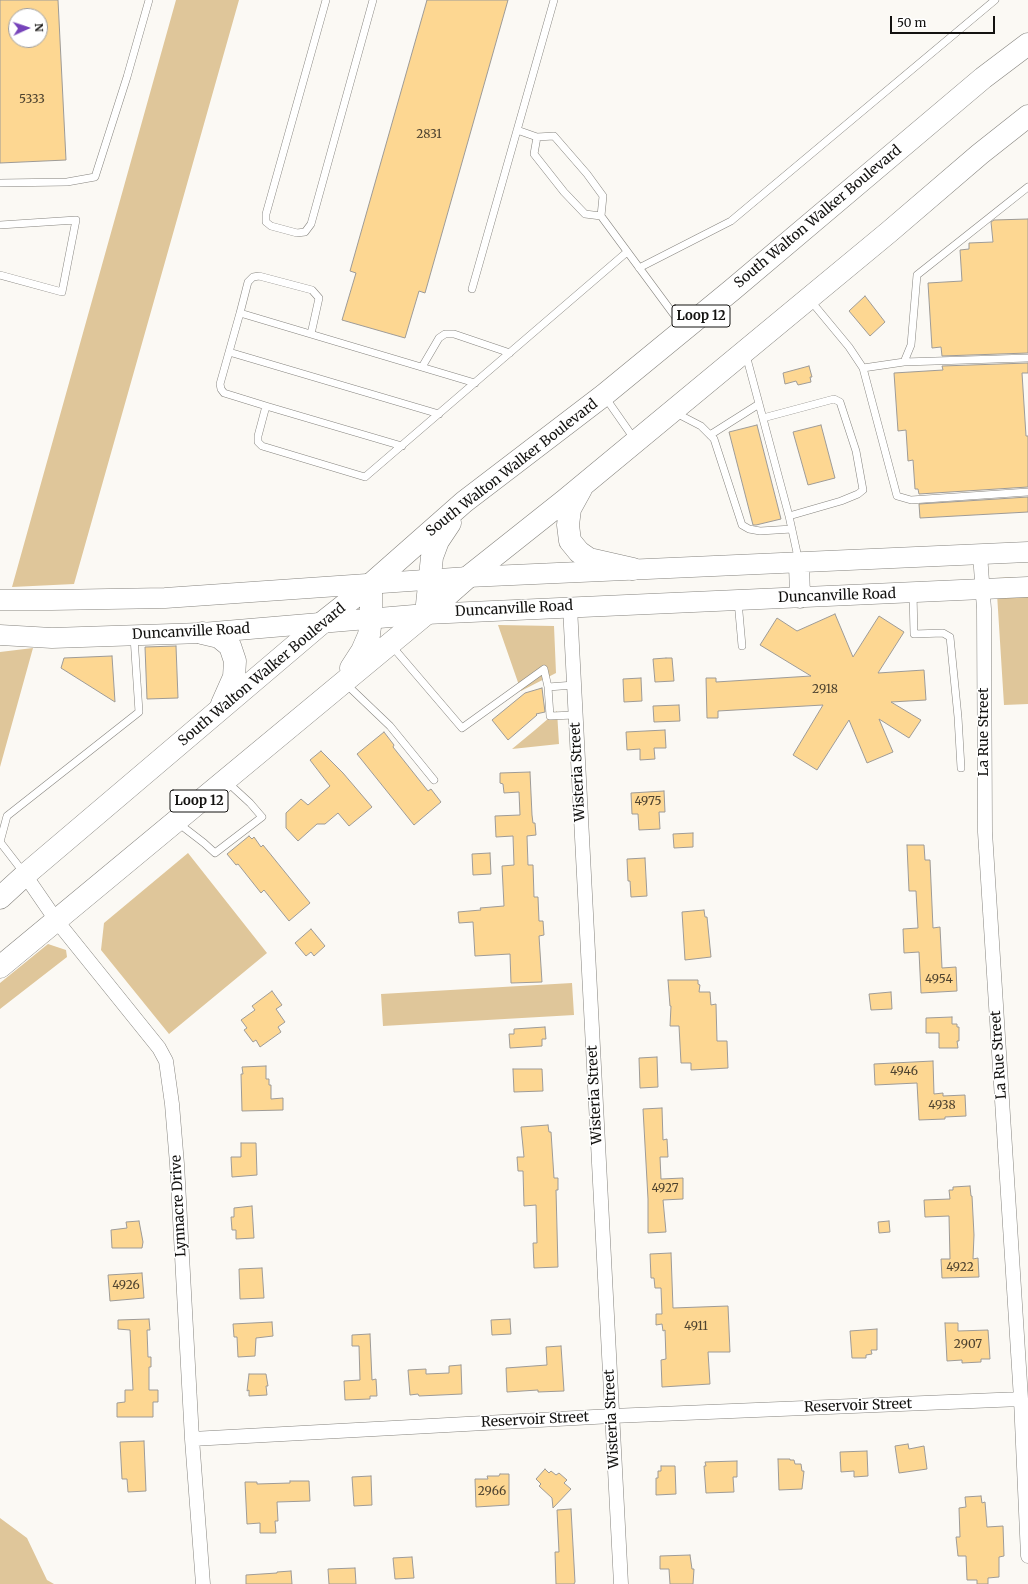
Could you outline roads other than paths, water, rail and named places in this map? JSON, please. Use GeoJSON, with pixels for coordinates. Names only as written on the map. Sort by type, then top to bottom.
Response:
{"type":"FeatureCollection","features":[{"type":"Feature","properties":{"kind":"main road","name":"South Walton Walker Boulevard"},"geometry":{"type":"LineString","coordinates":[[0,898],[25,874],[323,622],[371,584],[464,502],[604,395],[685,329],[971,88],[1028,44]]}},
{"type":"Feature","properties":{"kind":"main road","name":"Loop 12"},"geometry":{"type":"LineString","coordinates":[[0,967],[343,681],[426,614],[468,576],[636,441],[980,154],[1028,116]]}},
{"type":"Feature","properties":{"kind":"main road"},"geometry":{"type":"LineString","coordinates":[[582,485],[570,509],[568,525],[570,541],[579,552],[589,559],[633,569]]}},
{"type":"Feature","properties":{"kind":"main road"},"geometry":{"type":"LineString","coordinates":[[426,614],[428,580],[432,557],[438,541],[464,502]]}},
{"type":"Feature","properties":{"kind":"main road"},"geometry":{"type":"LineString","coordinates":[[0,600],[165,598],[468,576],[1028,552]]}},
{"type":"Feature","properties":{"kind":"main road"},"geometry":{"type":"LineString","coordinates":[[799,563],[800,598]]}},
{"type":"Feature","properties":{"kind":"main road"},"geometry":{"type":"LineString","coordinates":[[343,681],[362,651],[369,635],[371,618],[371,584]]}},
{"type":"Feature","properties":{"kind":"main road","name":"Duncanville Road"},"geometry":{"type":"LineString","coordinates":[[0,635],[52,638],[202,633],[426,614],[1028,587]]}},
{"type":"Feature","properties":{"kind":"main road"},"geometry":{"type":"LineString","coordinates":[[202,633],[219,637],[230,646],[235,661],[234,676],[218,711]]}},
{"type":"Feature","properties":{"kind":"street","name":"La Rue Street"},"geometry":{"type":"LineString","coordinates":[[980,554],[982,590],[985,832],[1023,1350],[1021,1399],[1028,1556]]}},
{"type":"Feature","properties":{"kind":"street","name":"Wisteria Street"},"geometry":{"type":"LineString","coordinates":[[570,607],[621,1584]]}},
{"type":"Feature","properties":{"kind":"street","name":"Lynnacre Drive"},"geometry":{"type":"LineString","coordinates":[[25,874],[56,920],[159,1048],[166,1060],[172,1104],[177,1164],[192,1439],[203,1584]]}},
{"type":"Feature","properties":{"kind":"street","name":"Reservoir Street"},"geometry":{"type":"LineString","coordinates":[[192,1439],[612,1416],[1021,1399]]}},
{"type":"Feature","properties":{"kind":"lane"},"geometry":{"type":"LineString","coordinates":[[0,182],[67,182],[95,176],[127,77],[149,0]]}},
{"type":"Feature","properties":{"kind":"lane"},"geometry":{"type":"LineString","coordinates":[[326,0],[266,214],[266,222],[271,226],[297,234],[304,232],[311,224],[373,0]]}},
{"type":"Feature","properties":{"kind":"lane"},"geometry":{"type":"LineString","coordinates":[[472,290],[554,0]]}},
{"type":"Feature","properties":{"kind":"lane"},"geometry":{"type":"LineString","coordinates":[[639,268],[730,221],[995,0]]}},
{"type":"Feature","properties":{"kind":"lane"},"geometry":{"type":"LineString","coordinates":[[517,130],[537,136],[554,136],[587,174],[603,196],[601,216],[685,329]]}},
{"type":"Feature","properties":{"kind":"lane"},"geometry":{"type":"LineString","coordinates":[[537,136],[534,154],[564,192],[585,214],[601,216]]}},
{"type":"Feature","properties":{"kind":"lane"},"geometry":{"type":"LineString","coordinates":[[904,362],[911,345],[917,275],[1028,187]]}},
{"type":"Feature","properties":{"kind":"lane"},"geometry":{"type":"LineString","coordinates":[[0,224],[76,220],[62,292],[0,274]]}},
{"type":"Feature","properties":{"kind":"lane"},"geometry":{"type":"LineString","coordinates":[[266,406],[258,436],[258,442],[262,446],[365,478],[627,252]]}},
{"type":"Feature","properties":{"kind":"lane"},"geometry":{"type":"LineString","coordinates":[[311,334],[319,298],[312,290],[259,276],[252,277],[248,282],[220,384],[221,389],[224,393],[402,446]]}},
{"type":"Feature","properties":{"kind":"lane"},"geometry":{"type":"LineString","coordinates":[[809,298],[863,368],[897,496],[911,500],[1028,492]]}},
{"type":"Feature","properties":{"kind":"lane"},"geometry":{"type":"LineString","coordinates":[[240,313],[475,383]]}},
{"type":"Feature","properties":{"kind":"lane"},"geometry":{"type":"LineString","coordinates":[[422,367],[439,338],[445,334],[454,334],[510,353]]}},
{"type":"Feature","properties":{"kind":"lane"},"geometry":{"type":"LineString","coordinates":[[745,351],[789,516],[799,563]]}},
{"type":"Feature","properties":{"kind":"lane"},"geometry":{"type":"LineString","coordinates":[[229,352],[438,414]]}},
{"type":"Feature","properties":{"kind":"lane"},"geometry":{"type":"LineString","coordinates":[[863,368],[904,362],[1028,358]]}},
{"type":"Feature","properties":{"kind":"lane"},"geometry":{"type":"LineString","coordinates":[[604,395],[636,441]]}},
{"type":"Feature","properties":{"kind":"lane"},"geometry":{"type":"LineString","coordinates":[[763,418],[834,399],[840,402],[856,451],[862,476],[863,490],[858,494],[841,501],[789,516]]}},
{"type":"Feature","properties":{"kind":"lane"},"geometry":{"type":"LineString","coordinates":[[710,435],[759,404]]}},
{"type":"Feature","properties":{"kind":"lane"},"geometry":{"type":"LineString","coordinates":[[672,411],[701,426],[714,439],[742,525],[749,529],[760,531],[792,529]]}},
{"type":"Feature","properties":{"kind":"lane"},"geometry":{"type":"LineString","coordinates":[[912,593],[914,634],[943,633],[950,637],[958,717],[961,768]]}},
{"type":"Feature","properties":{"kind":"lane"},"geometry":{"type":"LineString","coordinates":[[738,599],[742,646]]}},
{"type":"Feature","properties":{"kind":"lane"},"geometry":{"type":"LineString","coordinates":[[25,874],[0,842],[8,816],[139,712],[134,635]]}},
{"type":"Feature","properties":{"kind":"lane"},"geometry":{"type":"LineString","coordinates":[[390,643],[462,728],[544,669],[548,687],[550,716],[575,715]]}},
{"type":"Feature","properties":{"kind":"lane"},"geometry":{"type":"LineString","coordinates":[[343,681],[390,726],[434,780]]}},
{"type":"Feature","properties":{"kind":"lane"},"geometry":{"type":"LineString","coordinates":[[548,687],[574,685]]}},
{"type":"Feature","properties":{"kind":"lane"},"geometry":{"type":"LineString","coordinates":[[176,821],[215,853],[262,817],[250,803],[225,780]]}}]}
